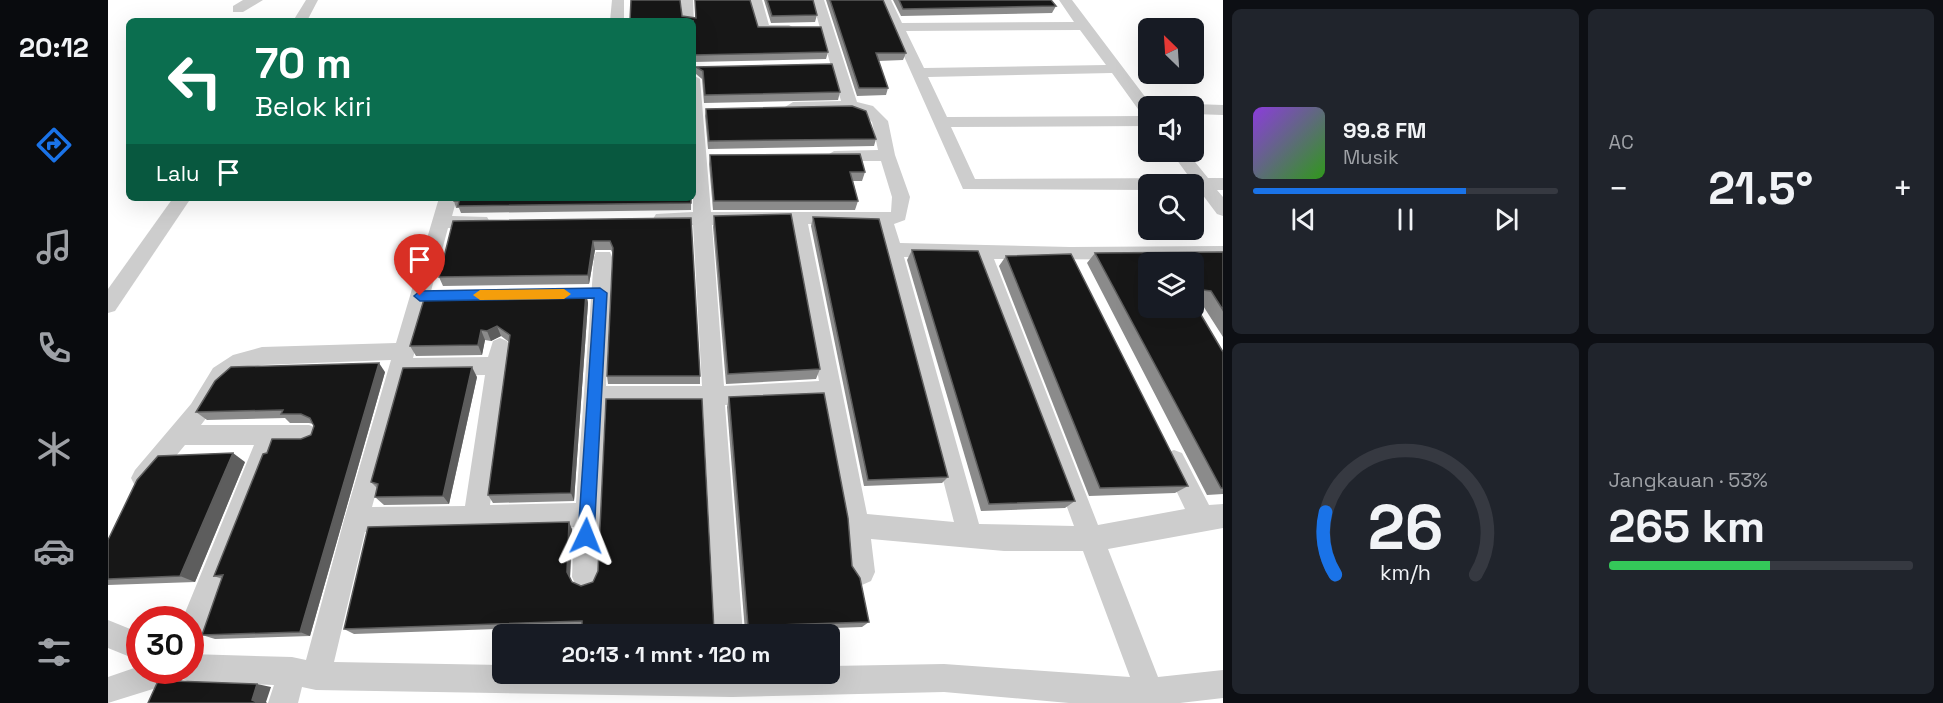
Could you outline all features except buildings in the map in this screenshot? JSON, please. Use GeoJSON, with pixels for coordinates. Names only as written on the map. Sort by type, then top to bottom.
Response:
{"type":"FeatureCollection","features":[{"type":"Feature","properties":{"kind":"street"},"geometry":{"type":"LineString","coordinates":[[238,9],[246,2],[257,0]]}},
{"type":"Feature","properties":{"kind":"street"},"geometry":{"type":"LineString","coordinates":[[302,18],[312,0]]}},
{"type":"Feature","properties":{"kind":"street"},"geometry":{"type":"LineString","coordinates":[[617,18],[618,0]]}},
{"type":"Feature","properties":{"kind":"street"},"geometry":{"type":"LineString","coordinates":[[687,0],[689,18]]}},
{"type":"Feature","properties":{"kind":"street"},"geometry":{"type":"LineString","coordinates":[[756,0],[763,29],[816,28]]}},
{"type":"Feature","properties":{"kind":"street"},"geometry":{"type":"LineString","coordinates":[[818,0],[816,28],[850,106]]}},
{"type":"Feature","properties":{"kind":"street"},"geometry":{"type":"LineString","coordinates":[[885,0],[942,122],[967,183],[972,186],[1223,184]]}},
{"type":"Feature","properties":{"kind":"street"},"geometry":{"type":"LineString","coordinates":[[1065,0],[1138,99]]}},
{"type":"Feature","properties":{"kind":"street"},"geometry":{"type":"LineString","coordinates":[[896,27],[1084,26]]}},
{"type":"Feature","properties":{"kind":"street"},"geometry":{"type":"LineString","coordinates":[[919,73],[1116,69]]}},
{"type":"Feature","properties":{"kind":"street"},"geometry":{"type":"LineString","coordinates":[[697,72],[702,218],[728,624]]}},
{"type":"Feature","properties":{"kind":"street"},"geometry":{"type":"LineString","coordinates":[[643,219],[895,218],[902,210],[901,197],[887,155],[880,121],[875,113],[862,107],[850,106],[778,108]]}},
{"type":"Feature","properties":{"kind":"street"},"geometry":{"type":"LineString","coordinates":[[1204,109],[1223,110]]}},
{"type":"Feature","properties":{"kind":"street"},"geometry":{"type":"LineString","coordinates":[[942,122],[1138,112]]}},
{"type":"Feature","properties":{"kind":"street"},"geometry":{"type":"LineString","coordinates":[[816,156],[887,155]]}},
{"type":"Feature","properties":{"kind":"street"},"geometry":{"type":"LineString","coordinates":[[1187,162],[1223,210]]}},
{"type":"Feature","properties":{"kind":"street"},"geometry":{"type":"LineString","coordinates":[[108,305],[180,201]]}},
{"type":"Feature","properties":{"kind":"street"},"geometry":{"type":"LineString","coordinates":[[283,703],[304,673],[356,520],[447,201]]}},
{"type":"Feature","properties":{"kind":"street"},"geometry":{"type":"LineString","coordinates":[[798,217],[857,525],[862,572]]}},
{"type":"Feature","properties":{"kind":"street"},"geometry":{"type":"LineString","coordinates":[[884,219],[970,536]]}},
{"type":"Feature","properties":{"kind":"street"},"geometry":{"type":"LineString","coordinates":[[442,222],[501,221]]}},
{"type":"Feature","properties":{"kind":"street"},"geometry":{"type":"LineString","coordinates":[[892,250],[1138,257]]}},
{"type":"Feature","properties":{"kind":"street"},"geometry":{"type":"LineString","coordinates":[[982,253],[1093,538],[1150,692]]}},
{"type":"Feature","properties":{"kind":"street"},"geometry":{"type":"LineString","coordinates":[[1204,255],[1223,253]]}},
{"type":"Feature","properties":{"kind":"street"},"geometry":{"type":"LineString","coordinates":[[1070,254],[1081,275]]}},
{"type":"Feature","properties":{"kind":"street"},"geometry":{"type":"LineString","coordinates":[[585,577],[603,257]]}},
{"type":"Feature","properties":{"kind":"street"},"geometry":{"type":"LineString","coordinates":[[576,294],[600,293]]}},
{"type":"Feature","properties":{"kind":"street"},"geometry":{"type":"LineString","coordinates":[[420,296],[444,296]]}},
{"type":"Feature","properties":{"kind":"street"},"geometry":{"type":"LineString","coordinates":[[132,499],[142,479],[199,411],[221,374],[241,361],[262,356],[402,359],[498,356],[476,518]]}},
{"type":"Feature","properties":{"kind":"street"},"geometry":{"type":"LineString","coordinates":[[595,396],[713,396],[832,390]]}},
{"type":"Feature","properties":{"kind":"street"},"geometry":{"type":"LineString","coordinates":[[179,435],[309,435]]}},
{"type":"Feature","properties":{"kind":"street"},"geometry":{"type":"LineString","coordinates":[[201,606],[269,436]]}},
{"type":"Feature","properties":{"kind":"street"},"geometry":{"type":"LineString","coordinates":[[857,525],[970,536],[1093,538],[1212,517],[1166,445]]}},
{"type":"Feature","properties":{"kind":"street"},"geometry":{"type":"LineString","coordinates":[[356,520],[587,515]]}},
{"type":"Feature","properties":{"kind":"street"},"geometry":{"type":"LineString","coordinates":[[108,634],[126,641]]}},
{"type":"Feature","properties":{"kind":"street"},"geometry":{"type":"LineString","coordinates":[[204,669],[304,673],[492,675]]}},
{"type":"Feature","properties":{"kind":"street"},"geometry":{"type":"LineString","coordinates":[[768,684],[824,693],[898,677],[944,678],[1096,691],[1150,692],[1223,684]]}},
{"type":"Feature","properties":{"kind":"street"},"geometry":{"type":"LineString","coordinates":[[108,691],[138,684]]}},
{"type":"Feature","properties":{"kind":"slow traffic"},"geometry":{"type":"LineString","coordinates":[[480,295],[564,294]]}},
{"type":"Feature","properties":{"kind":"route"},"geometry":{"type":"LineString","coordinates":[[420,296],[600,293],[586,536]]}}]}
